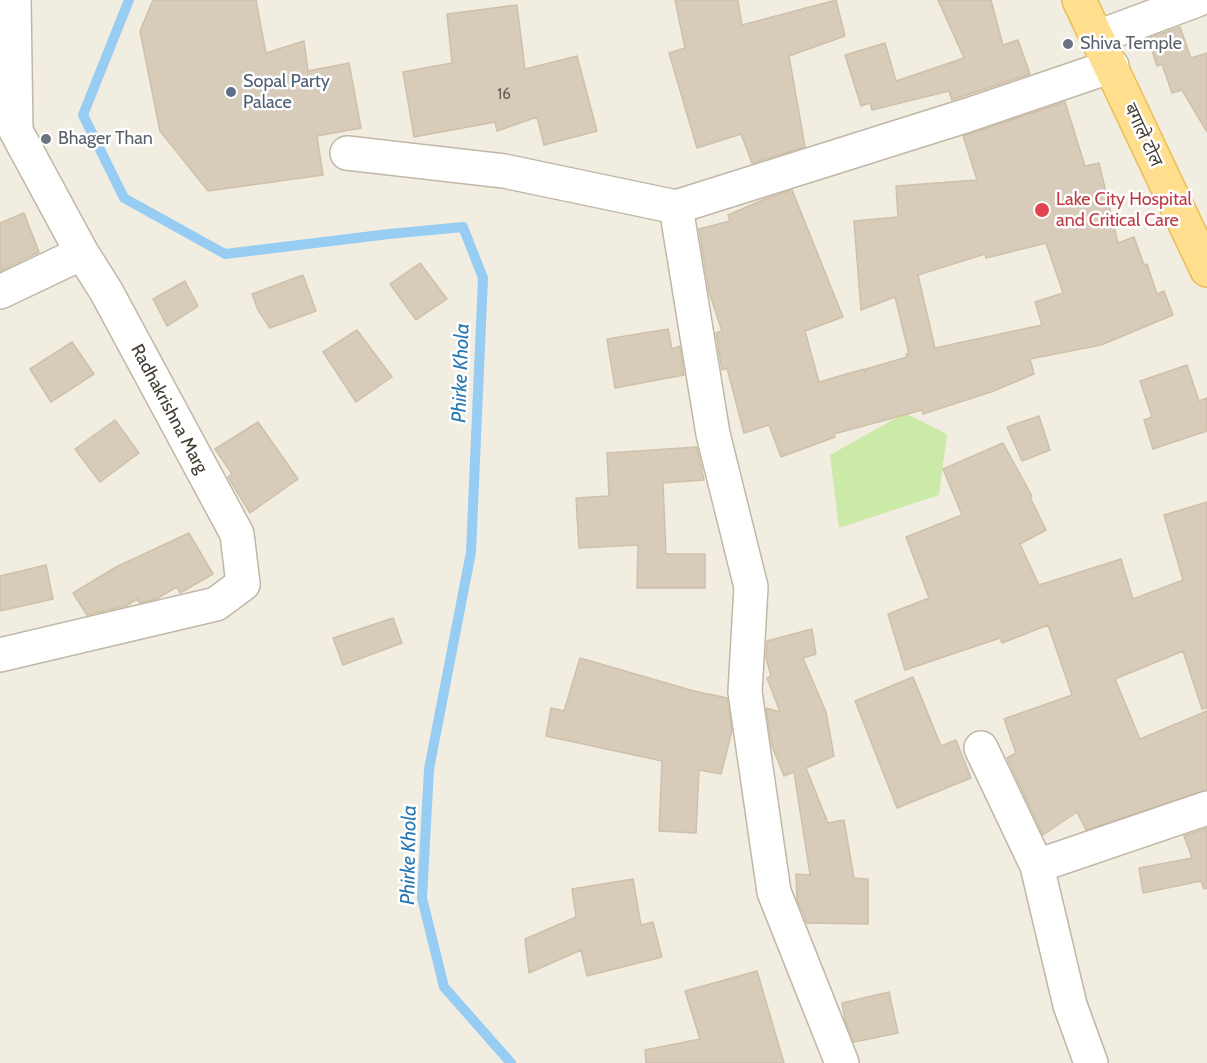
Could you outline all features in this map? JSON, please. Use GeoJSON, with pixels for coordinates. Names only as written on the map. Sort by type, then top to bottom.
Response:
{"type":"FeatureCollection","features":[{"type":"Feature","properties":{"kind":"main road","name":"बगाले टोल"},"geometry":{"type":"LineString","coordinates":[[1079,0],[1207,270]]}},
{"type":"Feature","properties":{"kind":"street","name":"Radhakrishna Marg"},"geometry":{"type":"LineString","coordinates":[[0,655],[216,604],[243,584],[237,534],[16,130],[14,0]]}},
{"type":"Feature","properties":{"kind":"street"},"geometry":{"type":"LineString","coordinates":[[347,153],[504,171],[676,207],[968,115],[1105,52],[1197,0]]}},
{"type":"Feature","properties":{"kind":"street"},"geometry":{"type":"LineString","coordinates":[[676,207],[713,434],[751,587],[745,692],[774,892],[842,1063]]}},
{"type":"Feature","properties":{"kind":"street"},"geometry":{"type":"LineString","coordinates":[[0,292],[82,253]]}},
{"type":"Feature","properties":{"kind":"street"},"geometry":{"type":"LineString","coordinates":[[981,748],[1037,866],[1070,1005],[1091,1063]]}},
{"type":"Feature","properties":{"kind":"street"},"geometry":{"type":"LineString","coordinates":[[1037,866],[1207,808]]}},
{"type":"Feature","properties":{"kind":"green space"},"geometry":{"type":"Polygon","coordinates":[[[905,413],[947,434],[939,495],[839,528],[830,455],[905,413]]]}},
{"type":"Feature","properties":{"kind":"building","name":"Sopal Party Palace"},"geometry":{"type":"Polygon","coordinates":[[[153,0],[256,0],[266,53],[304,41],[308,71],[349,63],[361,128],[317,136],[323,175],[208,191],[160,131],[140,31],[153,0]]]}},
{"type":"Feature","properties":{"kind":"building"},"geometry":{"type":"Polygon","coordinates":[[[675,0],[738,0],[742,25],[836,0],[845,36],[789,56],[805,147],[752,163],[741,134],[697,148],[669,53],[685,48],[675,0]]]}},
{"type":"Feature","properties":{"kind":"building"},"geometry":{"type":"Polygon","coordinates":[[[938,0],[991,0],[1003,45],[1018,40],[1030,74],[952,100],[949,91],[872,110],[870,103],[861,106],[845,55],[885,43],[896,81],[964,58],[938,0]]]}},
{"type":"Feature","properties":{"kind":"building"},"geometry":{"type":"Polygon","coordinates":[[[517,5],[525,69],[577,56],[597,131],[544,145],[537,117],[497,131],[495,122],[414,137],[403,72],[452,63],[447,14],[517,5]]]}},
{"type":"Feature","properties":{"kind":"building"},"geometry":{"type":"Polygon","coordinates":[[[1180,27],[1191,58],[1207,53],[1207,132],[1182,90],[1172,93],[1162,64],[1157,66],[1148,38],[1180,27]]]}},
{"type":"Feature","properties":{"kind":"building"},"geometry":{"type":"Polygon","coordinates":[[[1065,102],[1085,166],[1099,163],[1118,243],[1134,237],[1144,265],[1147,264],[1157,294],[1164,291],[1173,315],[1101,345],[1030,359],[1034,374],[991,392],[923,414],[922,410],[834,434],[835,437],[781,457],[769,425],[744,433],[727,368],[722,370],[716,333],[722,331],[709,292],[699,229],[730,221],[728,215],[792,190],[843,317],[805,331],[819,382],[864,369],[866,374],[866,369],[907,357],[906,354],[909,354],[895,297],[861,310],[854,221],[898,217],[896,186],[977,180],[963,136],[1065,102]],[[1046,243],[986,258],[985,254],[918,275],[935,348],[1042,325],[1035,302],[1063,293],[1046,243]]]}},
{"type":"Feature","properties":{"kind":"building"},"geometry":{"type":"Polygon","coordinates":[[[24,213],[39,252],[0,271],[0,223],[24,213]]]}},
{"type":"Feature","properties":{"kind":"building"},"geometry":{"type":"Polygon","coordinates":[[[420,263],[447,299],[416,320],[390,284],[420,263]]]}},
{"type":"Feature","properties":{"kind":"building"},"geometry":{"type":"Polygon","coordinates":[[[303,275],[316,311],[270,328],[258,310],[252,294],[303,275]]]}},
{"type":"Feature","properties":{"kind":"building"},"geometry":{"type":"Polygon","coordinates":[[[185,281],[198,306],[167,326],[153,299],[185,281]]]}},
{"type":"Feature","properties":{"kind":"building"},"geometry":{"type":"Polygon","coordinates":[[[668,329],[672,349],[680,346],[684,375],[615,388],[607,339],[668,329]]]}},
{"type":"Feature","properties":{"kind":"building"},"geometry":{"type":"Polygon","coordinates":[[[357,330],[392,377],[356,402],[323,352],[357,330]]]}},
{"type":"Feature","properties":{"kind":"building"},"geometry":{"type":"Polygon","coordinates":[[[72,342],[94,374],[51,402],[30,369],[72,342]]]}},
{"type":"Feature","properties":{"kind":"building"},"geometry":{"type":"Polygon","coordinates":[[[1187,365],[1199,401],[1207,398],[1207,431],[1153,449],[1144,420],[1152,417],[1140,381],[1187,365]]]}},
{"type":"Feature","properties":{"kind":"building"},"geometry":{"type":"Polygon","coordinates":[[[1039,416],[1050,450],[1022,461],[1007,427],[1039,416]]]}},
{"type":"Feature","properties":{"kind":"building"},"geometry":{"type":"Polygon","coordinates":[[[115,420],[139,453],[100,482],[75,449],[115,420]]]}},
{"type":"Feature","properties":{"kind":"building"},"geometry":{"type":"Polygon","coordinates":[[[258,422],[298,479],[250,513],[228,477],[232,474],[215,449],[258,422]]]}},
{"type":"Feature","properties":{"kind":"building"},"geometry":{"type":"Polygon","coordinates":[[[1003,443],[1032,496],[1030,497],[1046,530],[1020,544],[1039,585],[1121,559],[1133,599],[1183,580],[1164,515],[1207,502],[1207,708],[1202,709],[1183,651],[1115,679],[1140,739],[1207,711],[1207,790],[1086,830],[1077,812],[1043,835],[1007,758],[1016,753],[1004,719],[1072,695],[1048,625],[1002,643],[1000,638],[905,670],[888,614],[929,598],[906,537],[962,515],[943,469],[1003,443]]]}},
{"type":"Feature","properties":{"kind":"building"},"geometry":{"type":"Polygon","coordinates":[[[697,447],[704,480],[663,483],[666,554],[705,554],[705,588],[637,588],[638,545],[579,548],[576,498],[609,496],[607,453],[697,447]]]}},
{"type":"Feature","properties":{"kind":"building"},"geometry":{"type":"Polygon","coordinates":[[[189,533],[213,574],[180,593],[177,587],[156,599],[140,603],[137,599],[126,606],[87,615],[73,593],[116,567],[189,533]]]}},
{"type":"Feature","properties":{"kind":"building"},"geometry":{"type":"Polygon","coordinates":[[[46,565],[53,599],[0,611],[0,576],[46,565]]]}},
{"type":"Feature","properties":{"kind":"building"},"geometry":{"type":"Polygon","coordinates":[[[393,618],[402,643],[343,665],[333,638],[393,618]]]}},
{"type":"Feature","properties":{"kind":"building"},"geometry":{"type":"Polygon","coordinates":[[[812,629],[816,654],[803,658],[826,712],[834,756],[806,768],[828,823],[844,820],[854,878],[868,879],[868,924],[807,923],[797,899],[796,874],[810,875],[794,772],[784,776],[772,746],[766,708],[780,712],[767,678],[771,676],[766,658],[767,641],[812,629]]]}},
{"type":"Feature","properties":{"kind":"building"},"geometry":{"type":"Polygon","coordinates":[[[580,658],[694,691],[727,698],[732,731],[721,774],[699,770],[696,833],[659,831],[662,761],[546,736],[551,708],[564,711],[580,658]]]}},
{"type":"Feature","properties":{"kind":"building"},"geometry":{"type":"Polygon","coordinates":[[[913,677],[941,746],[956,740],[971,778],[897,808],[855,701],[913,677]]]}},
{"type":"Feature","properties":{"kind":"building"},"geometry":{"type":"Polygon","coordinates":[[[1207,828],[1207,888],[1204,889],[1201,881],[1143,893],[1139,868],[1192,858],[1184,836],[1207,828]]]}},
{"type":"Feature","properties":{"kind":"building"},"geometry":{"type":"Polygon","coordinates":[[[633,879],[641,925],[653,922],[662,957],[587,976],[581,950],[529,973],[525,939],[576,917],[572,889],[633,879]]]}},
{"type":"Feature","properties":{"kind":"building"},"geometry":{"type":"Polygon","coordinates":[[[757,971],[784,1063],[646,1063],[645,1050],[700,1039],[685,991],[757,971]]]}},
{"type":"Feature","properties":{"kind":"building"},"geometry":{"type":"Polygon","coordinates":[[[889,992],[898,1033],[854,1042],[845,1020],[842,1003],[889,992]]]}},
{"type":"Feature","properties":{"kind":"waterway","name":"Phirke Khola"},"geometry":{"type":"LineString","coordinates":[[129,0],[83,115],[124,198],[225,254],[463,227],[483,278],[471,552],[429,769],[422,898],[444,987],[511,1063]]}},
{"type":"Feature","properties":{"kind":"place","name":"Shiva Temple"},"geometry":{"type":"Point","coordinates":[1068,44]}},
{"type":"Feature","properties":{"kind":"place","name":"Sopal Party Palace"},"geometry":{"type":"Point","coordinates":[231,92]}},
{"type":"Feature","properties":{"kind":"place","name":"Bhager Than"},"geometry":{"type":"Point","coordinates":[46,139]}},
{"type":"Feature","properties":{"kind":"place","name":"Lake City Hospital and Critical Care"},"geometry":{"type":"Point","coordinates":[1042,210]}}]}
